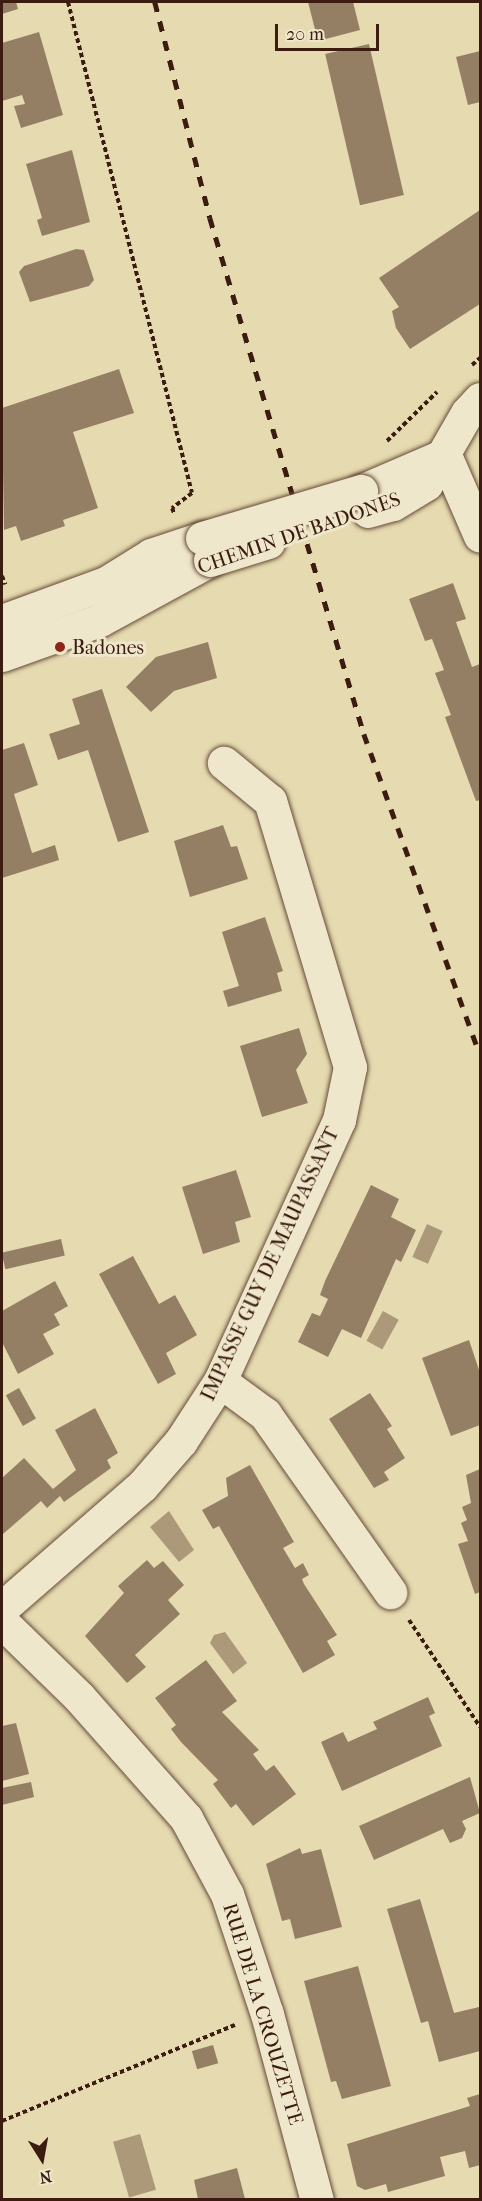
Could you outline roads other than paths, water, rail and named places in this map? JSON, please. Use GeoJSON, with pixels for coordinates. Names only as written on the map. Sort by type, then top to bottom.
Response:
{"type":"FeatureCollection","features":[{"type":"Feature","properties":{"kind":"street","name":"CHEMIN DE BADONES"},"geometry":{"type":"LineString","coordinates":[[2,621],[106,583],[152,555],[206,549],[364,501],[393,504],[426,484],[445,455],[467,413],[480,399]]}},
{"type":"Feature","properties":{"kind":"street"},"geometry":{"type":"LineString","coordinates":[[445,455],[480,536]]}},
{"type":"Feature","properties":{"kind":"street","name":"CHEMIN DE BADONES"},"geometry":{"type":"LineString","coordinates":[[2,655],[100,620],[206,549]]}},
{"type":"Feature","properties":{"kind":"street","name":"IMPASSE GUY DE MAUPASSANT"},"geometry":{"type":"LineString","coordinates":[[2,1608],[142,1486],[181,1441],[220,1381],[339,1120],[350,1067],[270,801],[224,763]]}},
{"type":"Feature","properties":{"kind":"street"},"geometry":{"type":"LineString","coordinates":[[220,1381],[265,1414],[390,1592]]}},
{"type":"Feature","properties":{"kind":"street","name":"RUE DE LA CROUZETTE"},"geometry":{"type":"LineString","coordinates":[[2,1622],[80,1697],[186,1818],[227,1894],[267,2014],[317,2199]]}},
{"type":"Feature","properties":{"kind":"railway"},"geometry":{"type":"LineString","coordinates":[[155,2],[210,218],[364,734],[480,1054]]}},
{"type":"Feature","properties":{"kind":"place","name":"Badones"},"geometry":{"type":"Point","coordinates":[60,647]}}]}
